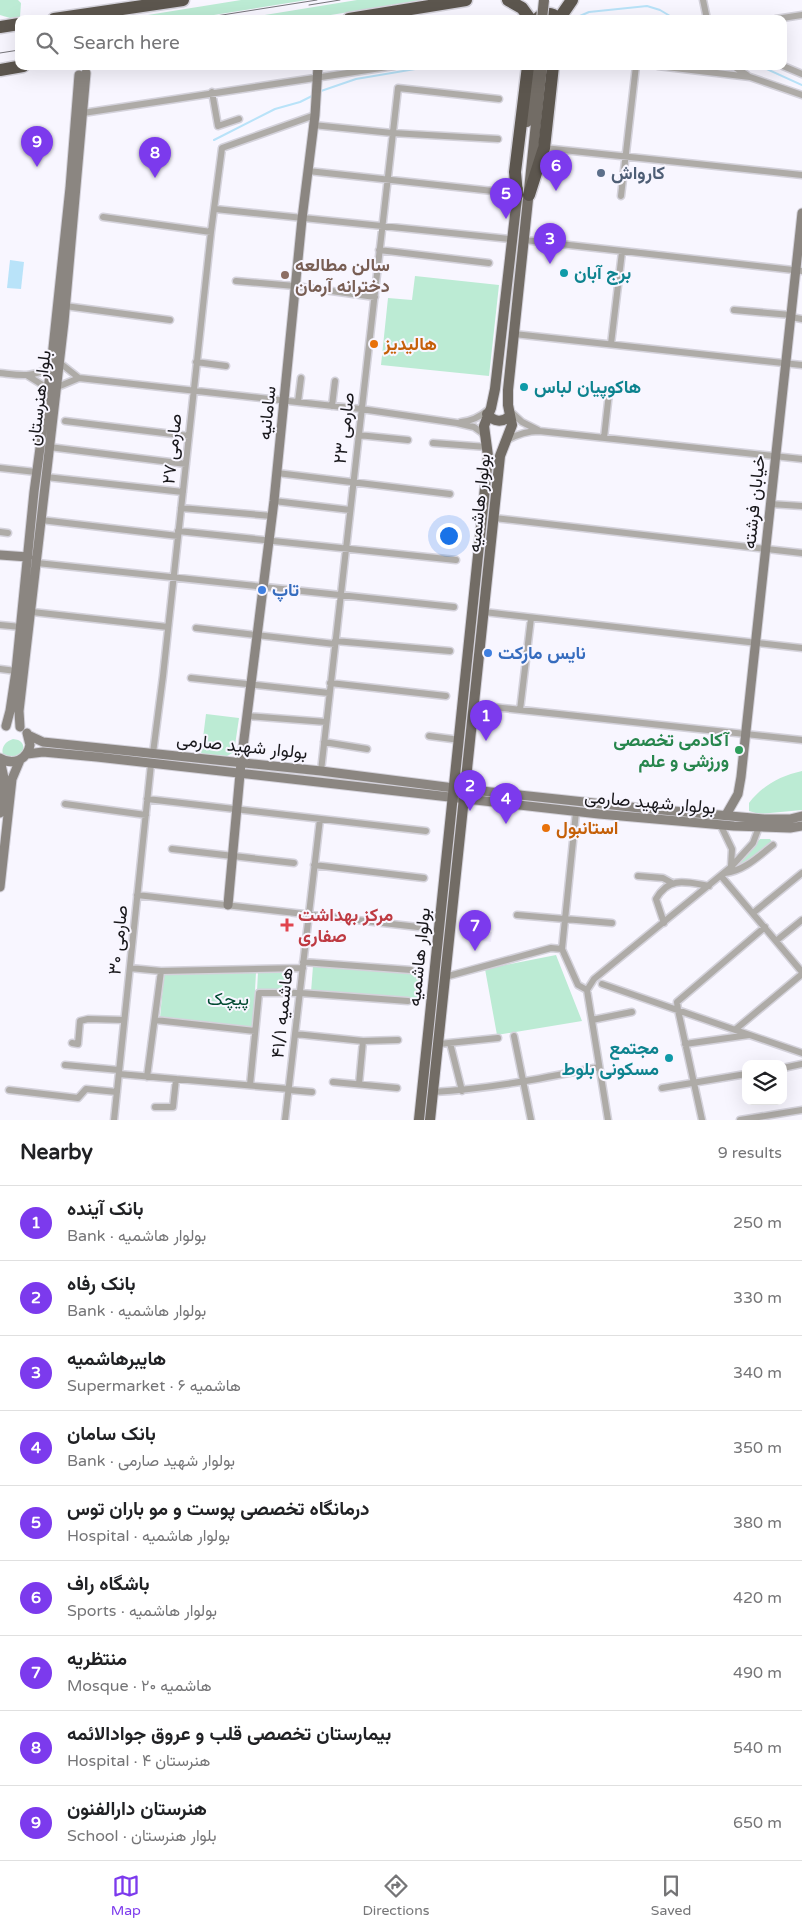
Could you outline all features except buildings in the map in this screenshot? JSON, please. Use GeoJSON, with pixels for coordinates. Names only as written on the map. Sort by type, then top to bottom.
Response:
{"type":"FeatureCollection","features":[{"type":"Feature","properties":{"kind":"highway"},"geometry":{"type":"LineString","coordinates":[[103,12],[113,3],[125,0]]}},
{"type":"Feature","properties":{"kind":"highway"},"geometry":{"type":"LineString","coordinates":[[82,15],[183,0]]}},
{"type":"Feature","properties":{"kind":"highway"},"geometry":{"type":"LineString","coordinates":[[372,15],[466,0]]}},
{"type":"Feature","properties":{"kind":"highway"},"geometry":{"type":"LineString","coordinates":[[508,0],[522,8],[527,15]]}},
{"type":"Feature","properties":{"kind":"highway"},"geometry":{"type":"LineString","coordinates":[[561,15],[572,0]]}},
{"type":"Feature","properties":{"kind":"highway"},"geometry":{"type":"LineString","coordinates":[[396,15],[406,9]]}},
{"type":"Feature","properties":{"kind":"highway"},"geometry":{"type":"LineString","coordinates":[[0,27],[15,24]]}},
{"type":"Feature","properties":{"kind":"highway"},"geometry":{"type":"LineString","coordinates":[[0,70],[15,67]]}},
{"type":"Feature","properties":{"kind":"highway"},"geometry":{"type":"LineString","coordinates":[[523,195],[515,172],[536,70]]}},
{"type":"Feature","properties":{"kind":"highway"},"geometry":{"type":"LineString","coordinates":[[523,195],[544,148],[553,70]]}},
{"type":"Feature","properties":{"kind":"main road"},"geometry":{"type":"LineString","coordinates":[[542,15],[544,0]]}},
{"type":"Feature","properties":{"kind":"main road"},"geometry":{"type":"LineString","coordinates":[[548,15],[550,0]]}},
{"type":"Feature","properties":{"kind":"main road"},"geometry":{"type":"LineString","coordinates":[[0,19],[15,23]]}},
{"type":"Feature","properties":{"kind":"main road","name":"سامانیه"},"geometry":{"type":"LineString","coordinates":[[228,906],[241,763],[277,473],[302,219],[314,120],[317,70]]}},
{"type":"Feature","properties":{"kind":"main road","name":"بلوار هنرستان"},"geometry":{"type":"LineString","coordinates":[[3,727],[10,711],[28,557],[39,492],[46,477],[49,447],[51,390],[50,367],[59,322],[65,306],[83,113],[82,74],[59,322],[60,363],[51,390],[36,472],[39,492],[41,520],[32,612],[19,711],[20,727]]}},
{"type":"Feature","properties":{"kind":"main road","name":"بولوار هاشمیه"},"geometry":{"type":"LineString","coordinates":[[419,1120],[476,578],[486,443],[484,426],[495,389],[512,239],[523,195]]}},
{"type":"Feature","properties":{"kind":"main road","name":"بولوار هاشمیه"},"geometry":{"type":"LineString","coordinates":[[430,1120],[500,456],[502,445],[506,441],[512,425],[509,413],[508,390],[524,240],[523,195]]}},
{"type":"Feature","properties":{"kind":"main road","name":"خیابان فرشته"},"geometry":{"type":"LineString","coordinates":[[743,817],[738,794],[791,316],[799,271],[802,213]]}},
{"type":"Feature","properties":{"kind":"main road"},"geometry":{"type":"LineString","coordinates":[[489,411],[491,418],[501,421],[509,413]]}},
{"type":"Feature","properties":{"kind":"main road"},"geometry":{"type":"LineString","coordinates":[[0,554],[28,557]]}},
{"type":"Feature","properties":{"kind":"main road"},"geometry":{"type":"LineString","coordinates":[[476,578],[488,579]]}},
{"type":"Feature","properties":{"kind":"main road"},"geometry":{"type":"LineString","coordinates":[[0,887],[12,778],[30,745],[28,735],[20,727],[3,727]]}},
{"type":"Feature","properties":{"kind":"main road","name":"بولوار شهید صارمی"},"geometry":{"type":"LineString","coordinates":[[28,735],[43,742],[321,771],[453,793]]}},
{"type":"Feature","properties":{"kind":"main road","name":"بولوار شهید صارمی"},"geometry":{"type":"LineString","coordinates":[[0,759],[10,762],[43,752],[240,774],[453,793]]}},
{"type":"Feature","properties":{"kind":"main road"},"geometry":{"type":"LineString","coordinates":[[0,759],[4,778],[0,813]]}},
{"type":"Feature","properties":{"kind":"main road"},"geometry":{"type":"LineString","coordinates":[[453,793],[465,794]]}},
{"type":"Feature","properties":{"kind":"main road","name":"بولوار شهید صارمی"},"geometry":{"type":"LineString","coordinates":[[465,794],[720,824],[790,828],[802,826]]}},
{"type":"Feature","properties":{"kind":"main road","name":"بولوار شهید صارمی"},"geometry":{"type":"LineString","coordinates":[[465,794],[576,812],[622,811],[764,819],[790,819],[802,816]]}},
{"type":"Feature","properties":{"kind":"main road","name":"خیابان فرشته"},"geometry":{"type":"LineString","coordinates":[[726,816],[738,794]]}},
{"type":"Feature","properties":{"kind":"main road"},"geometry":{"type":"LineString","coordinates":[[432,985],[445,982]]}},
{"type":"Feature","properties":{"kind":"street"},"geometry":{"type":"LineString","coordinates":[[703,0],[705,15]]}},
{"type":"Feature","properties":{"kind":"street"},"geometry":{"type":"LineString","coordinates":[[787,17],[802,15]]}},
{"type":"Feature","properties":{"kind":"street"},"geometry":{"type":"LineString","coordinates":[[787,68],[802,74]]}},
{"type":"Feature","properties":{"kind":"street"},"geometry":{"type":"LineString","coordinates":[[83,113],[212,92],[370,70]]}},
{"type":"Feature","properties":{"kind":"street"},"geometry":{"type":"LineString","coordinates":[[621,196],[636,70]]}},
{"type":"Feature","properties":{"kind":"street"},"geometry":{"type":"LineString","coordinates":[[691,70],[750,77],[802,95]]}},
{"type":"Feature","properties":{"kind":"street"},"geometry":{"type":"LineString","coordinates":[[739,70],[750,77]]}},
{"type":"Feature","properties":{"kind":"street","name":"صارمی ۲۳"},"geometry":{"type":"LineString","coordinates":[[321,771],[398,88],[498,99]]}},
{"type":"Feature","properties":{"kind":"street"},"geometry":{"type":"LineString","coordinates":[[212,92],[218,126],[239,119]]}},
{"type":"Feature","properties":{"kind":"street"},"geometry":{"type":"LineString","coordinates":[[314,120],[392,133],[498,139]]}},
{"type":"Feature","properties":{"kind":"street","name":"صارمی ۲۷"},"geometry":{"type":"LineString","coordinates":[[152,753],[168,627],[210,232],[222,148],[314,120]]}},
{"type":"Feature","properties":{"kind":"street"},"geometry":{"type":"LineString","coordinates":[[544,148],[802,175]]}},
{"type":"Feature","properties":{"kind":"street"},"geometry":{"type":"LineString","coordinates":[[308,171],[493,191]]}},
{"type":"Feature","properties":{"kind":"street"},"geometry":{"type":"LineString","coordinates":[[214,210],[512,239]]}},
{"type":"Feature","properties":{"kind":"street"},"geometry":{"type":"LineString","coordinates":[[103,217],[210,232]]}},
{"type":"Feature","properties":{"kind":"street"},"geometry":{"type":"LineString","coordinates":[[524,240],[799,271]]}},
{"type":"Feature","properties":{"kind":"street"},"geometry":{"type":"LineString","coordinates":[[380,250],[489,263]]}},
{"type":"Feature","properties":{"kind":"street"},"geometry":{"type":"LineString","coordinates":[[612,344],[622,252]]}},
{"type":"Feature","properties":{"kind":"street"},"geometry":{"type":"LineString","coordinates":[[236,281],[296,286],[375,297]]}},
{"type":"Feature","properties":{"kind":"street"},"geometry":{"type":"LineString","coordinates":[[65,306],[170,320]]}},
{"type":"Feature","properties":{"kind":"street"},"geometry":{"type":"LineString","coordinates":[[734,310],[791,316],[802,319]]}},
{"type":"Feature","properties":{"kind":"street"},"geometry":{"type":"LineString","coordinates":[[514,334],[802,365]]}},
{"type":"Feature","properties":{"kind":"street"},"geometry":{"type":"LineString","coordinates":[[196,362],[226,366]]}},
{"type":"Feature","properties":{"kind":"street"},"geometry":{"type":"LineString","coordinates":[[60,363],[79,378]]}},
{"type":"Feature","properties":{"kind":"street"},"geometry":{"type":"LineString","coordinates":[[0,373],[28,376],[42,372],[50,367]]}},
{"type":"Feature","properties":{"kind":"street"},"geometry":{"type":"LineString","coordinates":[[28,376],[51,390],[79,378],[361,409],[457,422],[474,427],[481,432],[486,443],[433,443]]}},
{"type":"Feature","properties":{"kind":"street"},"geometry":{"type":"LineString","coordinates":[[298,402],[301,378]]}},
{"type":"Feature","properties":{"kind":"street"},"geometry":{"type":"LineString","coordinates":[[332,406],[335,381]]}},
{"type":"Feature","properties":{"kind":"street"},"geometry":{"type":"LineString","coordinates":[[604,438],[609,393]]}},
{"type":"Feature","properties":{"kind":"street"},"geometry":{"type":"LineString","coordinates":[[457,422],[476,418],[489,411]]}},
{"type":"Feature","properties":{"kind":"street"},"geometry":{"type":"LineString","coordinates":[[509,413],[539,431]]}},
{"type":"Feature","properties":{"kind":"street"},"geometry":{"type":"LineString","coordinates":[[65,421],[188,436]]}},
{"type":"Feature","properties":{"kind":"street"},"geometry":{"type":"LineString","coordinates":[[506,441],[522,433],[539,431],[802,459]]}},
{"type":"Feature","properties":{"kind":"street"},"geometry":{"type":"LineString","coordinates":[[358,435],[408,440]]}},
{"type":"Feature","properties":{"kind":"street"},"geometry":{"type":"LineString","coordinates":[[49,447],[186,464]]}},
{"type":"Feature","properties":{"kind":"street"},"geometry":{"type":"LineString","coordinates":[[0,468],[36,472]]}},
{"type":"Feature","properties":{"kind":"street"},"geometry":{"type":"LineString","coordinates":[[277,473],[450,494]]}},
{"type":"Feature","properties":{"kind":"street"},"geometry":{"type":"LineString","coordinates":[[46,477],[183,492]]}},
{"type":"Feature","properties":{"kind":"street"},"geometry":{"type":"LineString","coordinates":[[274,501],[350,510]]}},
{"type":"Feature","properties":{"kind":"street"},"geometry":{"type":"LineString","coordinates":[[770,504],[802,506]]}},
{"type":"Feature","properties":{"kind":"street"},"geometry":{"type":"LineString","coordinates":[[181,508],[272,516]]}},
{"type":"Feature","properties":{"kind":"street"},"geometry":{"type":"LineString","coordinates":[[494,518],[802,553]]}},
{"type":"Feature","properties":{"kind":"street"},"geometry":{"type":"LineString","coordinates":[[41,520],[456,560]]}},
{"type":"Feature","properties":{"kind":"street"},"geometry":{"type":"LineString","coordinates":[[0,532],[8,533]]}},
{"type":"Feature","properties":{"kind":"street"},"geometry":{"type":"LineString","coordinates":[[37,563],[454,607]]}},
{"type":"Feature","properties":{"kind":"street"},"geometry":{"type":"LineString","coordinates":[[32,612],[168,627]]}},
{"type":"Feature","properties":{"kind":"street"},"geometry":{"type":"LineString","coordinates":[[484,612],[802,648]]}},
{"type":"Feature","properties":{"kind":"street"},"geometry":{"type":"LineString","coordinates":[[520,710],[531,618]]}},
{"type":"Feature","properties":{"kind":"street"},"geometry":{"type":"LineString","coordinates":[[0,625],[21,627]]}},
{"type":"Feature","properties":{"kind":"street"},"geometry":{"type":"LineString","coordinates":[[196,628],[317,642],[450,652]]}},
{"type":"Feature","properties":{"kind":"street"},"geometry":{"type":"LineString","coordinates":[[0,669],[16,671]]}},
{"type":"Feature","properties":{"kind":"street"},"geometry":{"type":"LineString","coordinates":[[191,678],[329,693]]}},
{"type":"Feature","properties":{"kind":"street"},"geometry":{"type":"LineString","coordinates":[[330,683],[446,696]]}},
{"type":"Feature","properties":{"kind":"street"},"geometry":{"type":"LineString","coordinates":[[474,705],[802,740]]}},
{"type":"Feature","properties":{"kind":"street"},"geometry":{"type":"LineString","coordinates":[[247,716],[326,722]]}},
{"type":"Feature","properties":{"kind":"street"},"geometry":{"type":"LineString","coordinates":[[429,736],[460,740]]}},
{"type":"Feature","properties":{"kind":"street"},"geometry":{"type":"LineString","coordinates":[[324,742],[367,748]]}},
{"type":"Feature","properties":{"kind":"street","name":"صارمی ۳۰"},"geometry":{"type":"LineString","coordinates":[[114,1120],[151,764]]}},
{"type":"Feature","properties":{"kind":"street"},"geometry":{"type":"LineString","coordinates":[[147,799],[426,831]]}},
{"type":"Feature","properties":{"kind":"street"},"geometry":{"type":"LineString","coordinates":[[66,804],[146,816]]}},
{"type":"Feature","properties":{"kind":"street"},"geometry":{"type":"LineString","coordinates":[[576,812],[562,949],[578,985],[588,990]]}},
{"type":"Feature","properties":{"kind":"street","name":"هاشمیه ۴۱/۱"},"geometry":{"type":"LineString","coordinates":[[286,1120],[320,819]]}},
{"type":"Feature","properties":{"kind":"street"},"geometry":{"type":"LineString","coordinates":[[720,824],[732,849],[731,868]]}},
{"type":"Feature","properties":{"kind":"street"},"geometry":{"type":"LineString","coordinates":[[608,1120],[588,990],[594,979],[731,868],[753,842],[759,827]]}},
{"type":"Feature","properties":{"kind":"street"},"geometry":{"type":"LineString","coordinates":[[723,874],[733,872],[748,864],[773,845]]}},
{"type":"Feature","properties":{"kind":"street"},"geometry":{"type":"LineString","coordinates":[[172,849],[294,863]]}},
{"type":"Feature","properties":{"kind":"street"},"geometry":{"type":"LineString","coordinates":[[314,865],[424,878]]}},
{"type":"Feature","properties":{"kind":"street"},"geometry":{"type":"LineString","coordinates":[[753,913],[802,873]]}},
{"type":"Feature","properties":{"kind":"street"},"geometry":{"type":"LineString","coordinates":[[723,874],[802,973],[736,1029]]}},
{"type":"Feature","properties":{"kind":"street"},"geometry":{"type":"LineString","coordinates":[[638,876],[663,878],[672,883]]}},
{"type":"Feature","properties":{"kind":"street"},"geometry":{"type":"LineString","coordinates":[[664,922],[656,900],[661,892],[672,883],[709,886]]}},
{"type":"Feature","properties":{"kind":"street"},"geometry":{"type":"LineString","coordinates":[[138,895],[418,927]]}},
{"type":"Feature","properties":{"kind":"street"},"geometry":{"type":"LineString","coordinates":[[518,915],[612,923]]}},
{"type":"Feature","properties":{"kind":"street"},"geometry":{"type":"LineString","coordinates":[[776,941],[802,920]]}},
{"type":"Feature","properties":{"kind":"street"},"geometry":{"type":"LineString","coordinates":[[702,1120],[678,1010],[678,1000],[764,927]]}},
{"type":"Feature","properties":{"kind":"street"},"geometry":{"type":"LineString","coordinates":[[445,982],[551,948],[562,949]]}},
{"type":"Feature","properties":{"kind":"street"},"geometry":{"type":"LineString","coordinates":[[130,968],[162,971],[303,965],[411,970]]}},
{"type":"Feature","properties":{"kind":"street"},"geometry":{"type":"LineString","coordinates":[[147,1077],[162,971]]}},
{"type":"Feature","properties":{"kind":"street"},"geometry":{"type":"LineString","coordinates":[[602,984],[802,1053]]}},
{"type":"Feature","properties":{"kind":"street"},"geometry":{"type":"LineString","coordinates":[[250,1085],[259,993],[300,993],[408,1001]]}},
{"type":"Feature","properties":{"kind":"street"},"geometry":{"type":"LineString","coordinates":[[592,1020],[632,1012]]}},
{"type":"Feature","properties":{"kind":"street"},"geometry":{"type":"LineString","coordinates":[[72,1043],[78,1044],[80,1021],[88,1019],[124,1020]]}},
{"type":"Feature","properties":{"kind":"street"},"geometry":{"type":"LineString","coordinates":[[155,1020],[255,1031]]}},
{"type":"Feature","properties":{"kind":"street"},"geometry":{"type":"LineString","coordinates":[[295,1034],[363,1041],[398,1040]]}},
{"type":"Feature","properties":{"kind":"street"},"geometry":{"type":"LineString","coordinates":[[686,1044],[751,1035]]}},
{"type":"Feature","properties":{"kind":"street"},"geometry":{"type":"LineString","coordinates":[[514,1036],[531,1120]]}},
{"type":"Feature","properties":{"kind":"street"},"geometry":{"type":"LineString","coordinates":[[439,1044],[498,1038]]}},
{"type":"Feature","properties":{"kind":"street"},"geometry":{"type":"LineString","coordinates":[[359,1084],[363,1041]]}},
{"type":"Feature","properties":{"kind":"street"},"geometry":{"type":"LineString","coordinates":[[450,1043],[462,1091]]}},
{"type":"Feature","properties":{"kind":"street"},"geometry":{"type":"LineString","coordinates":[[787,1067],[802,1064]]}},
{"type":"Feature","properties":{"kind":"street"},"geometry":{"type":"LineString","coordinates":[[65,1065],[147,1077],[312,1092]]}},
{"type":"Feature","properties":{"kind":"street"},"geometry":{"type":"LineString","coordinates":[[433,1092],[462,1091],[599,1068]]}},
{"type":"Feature","properties":{"kind":"street"},"geometry":{"type":"LineString","coordinates":[[662,1088],[742,1075]]}},
{"type":"Feature","properties":{"kind":"street"},"geometry":{"type":"LineString","coordinates":[[155,1107],[172,1108],[174,1105],[176,1079]]}},
{"type":"Feature","properties":{"kind":"street"},"geometry":{"type":"LineString","coordinates":[[333,1082],[397,1088]]}},
{"type":"Feature","properties":{"kind":"street"},"geometry":{"type":"LineString","coordinates":[[9,1090],[78,1098],[86,1089],[117,1092]]}},
{"type":"Feature","properties":{"kind":"street"},"geometry":{"type":"LineString","coordinates":[[740,1120],[802,1110]]}},
{"type":"Feature","properties":{"kind":"shaded area"},"geometry":{"type":"Polygon","coordinates":[[[462,930],[492,932],[491,942],[462,938],[462,930]]]}},
{"type":"Feature","properties":{"kind":"green space"},"geometry":{"type":"Polygon","coordinates":[[[0,0],[18,0],[21,3],[20,15],[10,18],[0,15],[0,0]]]}},
{"type":"Feature","properties":{"kind":"green space"},"geometry":{"type":"Polygon","coordinates":[[[241,0],[307,0],[214,15],[148,15],[241,0]]]}},
{"type":"Feature","properties":{"kind":"green space"},"geometry":{"type":"Polygon","coordinates":[[[357,0],[423,0],[331,15],[265,15],[357,0]]]}},
{"type":"Feature","properties":{"kind":"green space"},"geometry":{"type":"Polygon","coordinates":[[[415,276],[499,285],[489,376],[381,365],[388,298],[412,300],[415,276]]]}},
{"type":"Feature","properties":{"kind":"green space"},"geometry":{"type":"Polygon","coordinates":[[[206,714],[239,718],[234,752],[227,756],[201,754],[206,714]]]}},
{"type":"Feature","properties":{"kind":"green space"},"geometry":{"type":"Polygon","coordinates":[[[13,739],[22,743],[22,759],[4,757],[2,751],[4,746],[13,739]]]}},
{"type":"Feature","properties":{"kind":"green space"},"geometry":{"type":"Polygon","coordinates":[[[802,771],[802,810],[759,814],[749,811],[749,803],[766,786],[786,776],[802,771]]]}},
{"type":"Feature","properties":{"kind":"green space"},"geometry":{"type":"Polygon","coordinates":[[[760,839],[770,839],[773,843],[740,867],[736,865],[760,839]]]}},
{"type":"Feature","properties":{"kind":"green space"},"geometry":{"type":"Polygon","coordinates":[[[556,955],[582,1021],[497,1035],[485,969],[556,955]]]}},
{"type":"Feature","properties":{"kind":"green space"},"geometry":{"type":"Polygon","coordinates":[[[313,966],[424,974],[422,1000],[311,992],[313,966]]]}},
{"type":"Feature","properties":{"kind":"green space"},"geometry":{"type":"Polygon","coordinates":[[[289,971],[289,991],[257,991],[258,972],[289,971]]]}},
{"type":"Feature","properties":{"kind":"green space","name":"پیچک"},"geometry":{"type":"Polygon","coordinates":[[[256,972],[253,1028],[160,1018],[164,974],[256,972]]]}},
{"type":"Feature","properties":{"kind":"water"},"geometry":{"type":"Polygon","coordinates":[[[10,260],[24,262],[21,289],[7,288],[10,260]]]}},
{"type":"Feature","properties":{"kind":"waterway"},"geometry":{"type":"LineString","coordinates":[[582,15],[589,12],[647,6],[668,15]]}},
{"type":"Feature","properties":{"kind":"waterway"},"geometry":{"type":"LineString","coordinates":[[321,91],[356,79],[409,70]]}},
{"type":"Feature","properties":{"kind":"waterway"},"geometry":{"type":"LineString","coordinates":[[769,70],[802,85]]}},
{"type":"Feature","properties":{"kind":"waterway"},"geometry":{"type":"LineString","coordinates":[[214,140],[275,109],[300,102],[314,95]]}},
{"type":"Feature","properties":{"kind":"tram line"},"geometry":{"type":"LineString","coordinates":[[222,15],[317,0]]}},
{"type":"Feature","properties":{"kind":"tram line"},"geometry":{"type":"LineString","coordinates":[[309,5],[340,0]]}},
{"type":"Feature","properties":{"kind":"tram line"},"geometry":{"type":"LineString","coordinates":[[0,53],[15,51]]}},
{"type":"Feature","properties":{"kind":"place","name":"هنرستان دارالفنون"},"geometry":{"type":"Point","coordinates":[37,167]}},
{"type":"Feature","properties":{"kind":"place","name":"کارواش"},"geometry":{"type":"Point","coordinates":[601,173]}},
{"type":"Feature","properties":{"kind":"place","name":"بیمارستان تخصصی قلب و عروق جوادالائمه"},"geometry":{"type":"Point","coordinates":[155,178]}},
{"type":"Feature","properties":{"kind":"place","name":"باشگاه راف"},"geometry":{"type":"Point","coordinates":[556,191]}},
{"type":"Feature","properties":{"kind":"place","name":"درمانگاه تخصصی پوست و مو باران توس"},"geometry":{"type":"Point","coordinates":[506,219]}},
{"type":"Feature","properties":{"kind":"place","name":"هایبرهاشمیه"},"geometry":{"type":"Point","coordinates":[550,264]}},
{"type":"Feature","properties":{"kind":"place","name":"برج آبان"},"geometry":{"type":"Point","coordinates":[564,273]}},
{"type":"Feature","properties":{"kind":"place","name":"سالن مطالعه دخترانه آرمان"},"geometry":{"type":"Point","coordinates":[285,275]}},
{"type":"Feature","properties":{"kind":"place","name":"هالیدیز"},"geometry":{"type":"Point","coordinates":[374,344]}},
{"type":"Feature","properties":{"kind":"place","name":"هاکوپیان لباس"},"geometry":{"type":"Point","coordinates":[524,387]}},
{"type":"Feature","properties":{"kind":"place","name":"تاپ"},"geometry":{"type":"Point","coordinates":[262,590]}},
{"type":"Feature","properties":{"kind":"place","name":"نایس مارکت"},"geometry":{"type":"Point","coordinates":[488,653]}},
{"type":"Feature","properties":{"kind":"place","name":"بانک آینده"},"geometry":{"type":"Point","coordinates":[486,741]}},
{"type":"Feature","properties":{"kind":"place","name":"آکادمی تخصصی ورزشی و علم"},"geometry":{"type":"Point","coordinates":[739,750]}},
{"type":"Feature","properties":{"kind":"place","name":"بانک رفاه"},"geometry":{"type":"Point","coordinates":[470,811]}},
{"type":"Feature","properties":{"kind":"place","name":"بانک سامان"},"geometry":{"type":"Point","coordinates":[506,824]}},
{"type":"Feature","properties":{"kind":"place","name":"استانبول"},"geometry":{"type":"Point","coordinates":[546,828]}},
{"type":"Feature","properties":{"kind":"place","name":"مرکز بهداشت صفاری"},"geometry":{"type":"Point","coordinates":[287,925]}},
{"type":"Feature","properties":{"kind":"place","name":"منتظریه"},"geometry":{"type":"Point","coordinates":[475,951]}},
{"type":"Feature","properties":{"kind":"place","name":"مجتمع مسکونی بلوط"},"geometry":{"type":"Point","coordinates":[669,1058]}}]}
